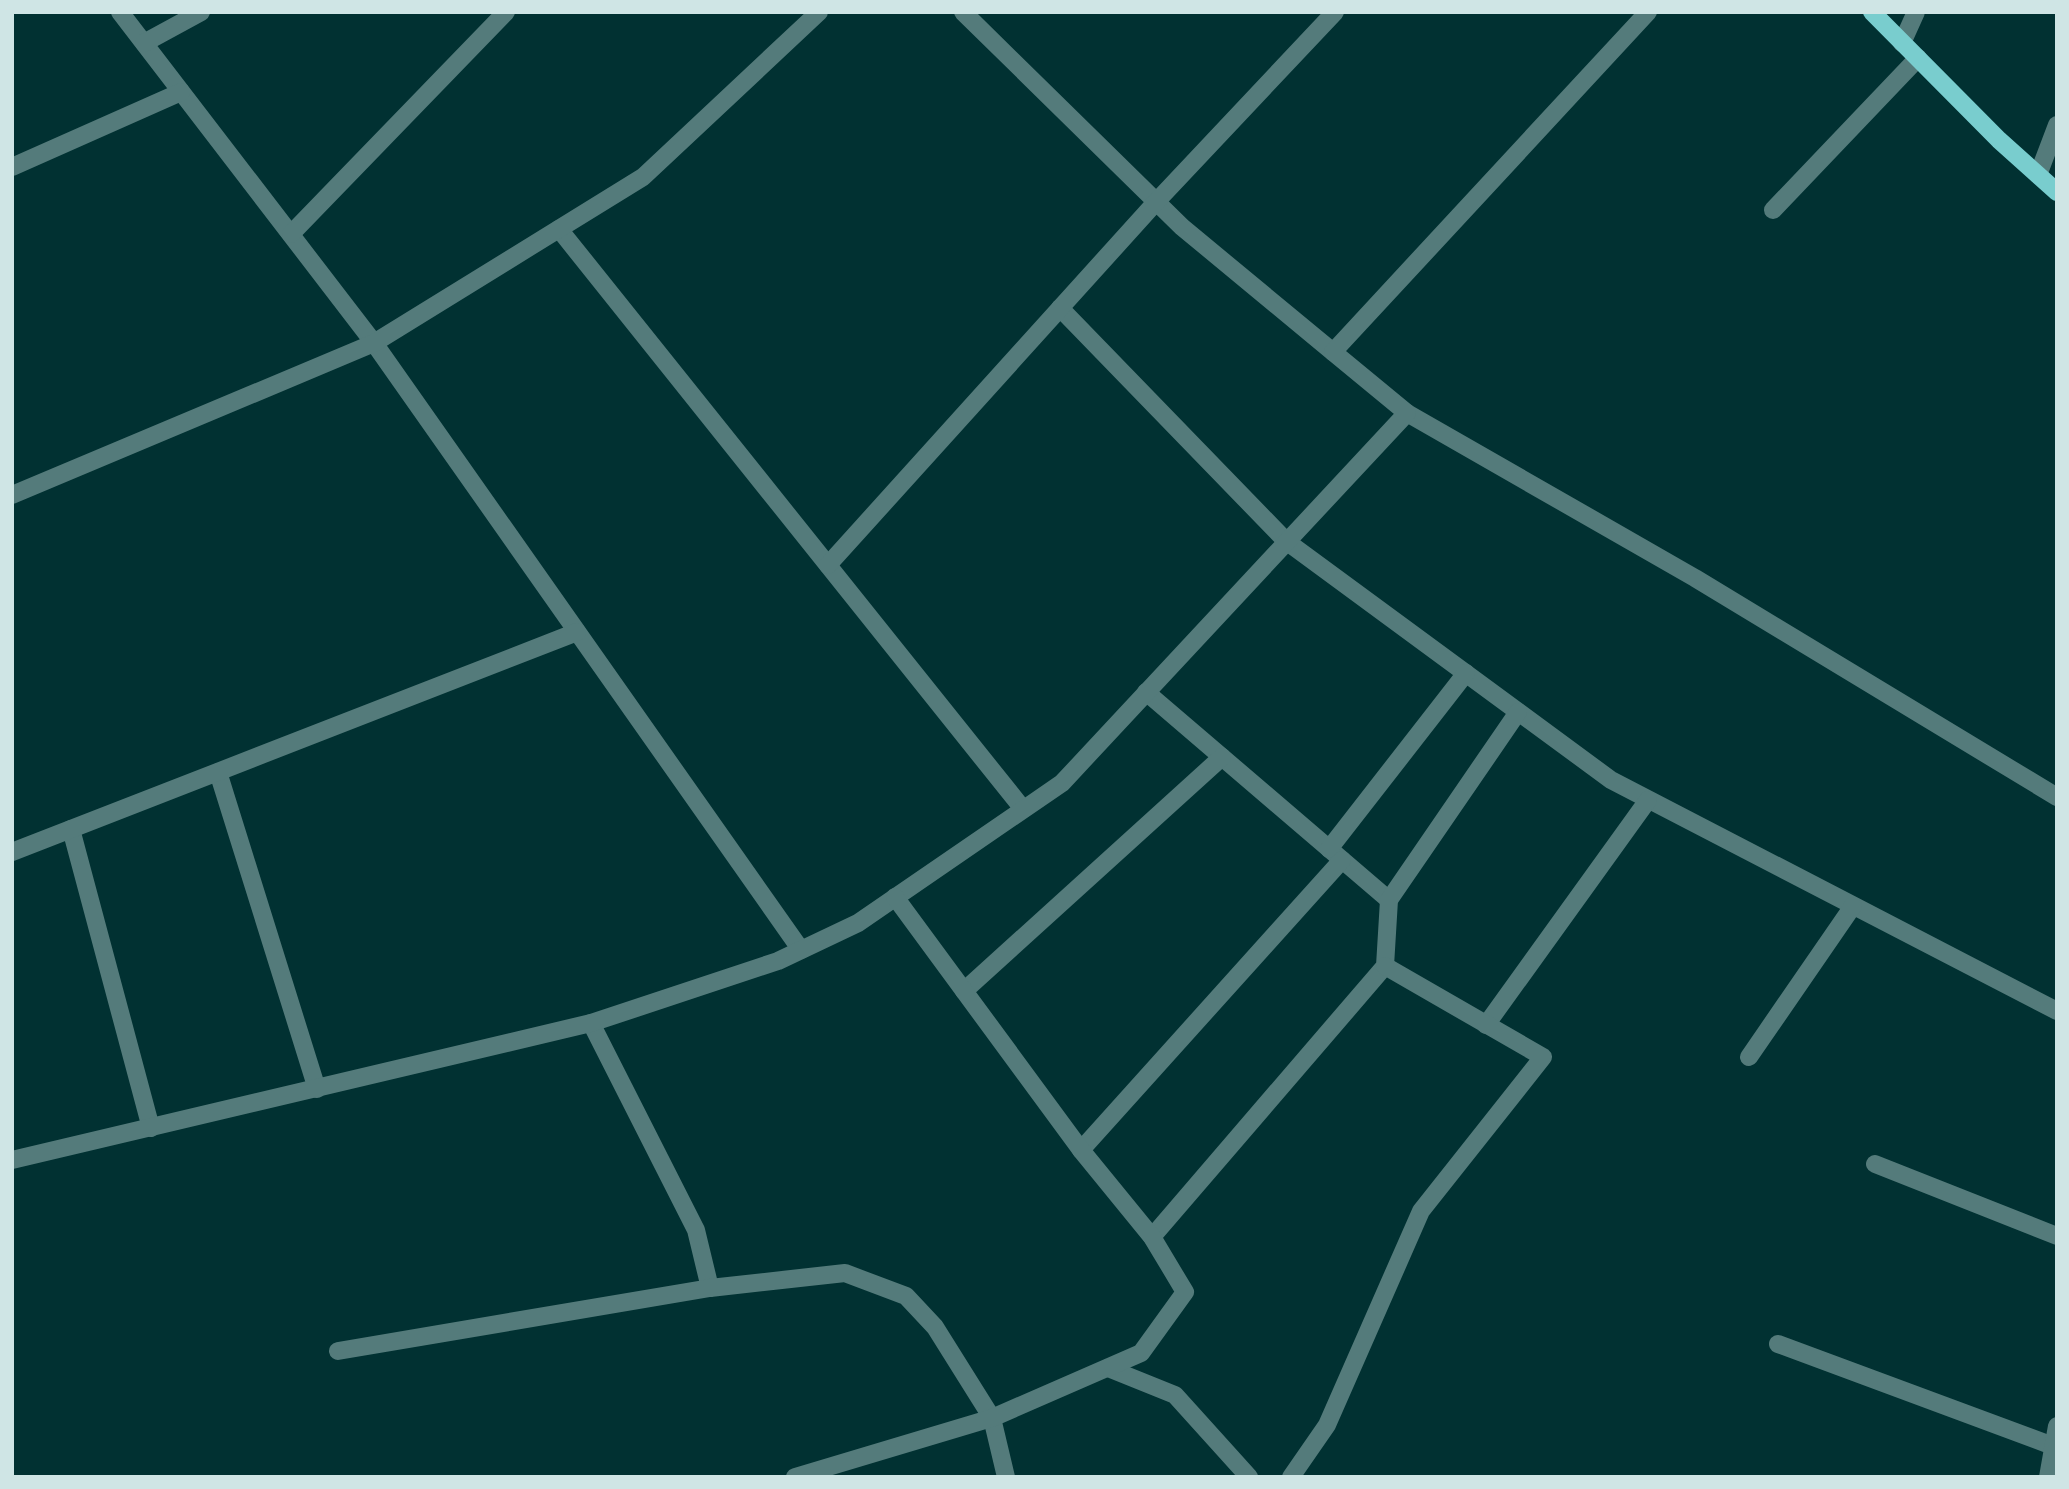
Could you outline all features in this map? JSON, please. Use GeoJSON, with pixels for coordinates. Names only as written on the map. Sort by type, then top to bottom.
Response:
{"type":"FeatureCollection","features":[{"type":"Feature","properties":{"kind":"main road"},"geometry":{"type":"LineString","coordinates":[[1872,12],[2057,192]]}},
{"type":"Feature","properties":{"kind":"street"},"geometry":{"type":"LineString","coordinates":[[120,12],[374,344],[801,950]]}},
{"type":"Feature","properties":{"kind":"street"},"geometry":{"type":"LineString","coordinates":[[144,43],[201,12]]}},
{"type":"Feature","properties":{"kind":"street"},"geometry":{"type":"LineString","coordinates":[[291,234],[506,12]]}},
{"type":"Feature","properties":{"kind":"street"},"geometry":{"type":"LineString","coordinates":[[12,495],[374,344],[643,177],[819,12]]}},
{"type":"Feature","properties":{"kind":"street"},"geometry":{"type":"LineString","coordinates":[[963,12],[1156,202],[1407,413],[1695,578],[2057,797]]}},
{"type":"Feature","properties":{"kind":"street"},"geometry":{"type":"LineString","coordinates":[[828,565],[1156,202],[1335,12]]}},
{"type":"Feature","properties":{"kind":"street"},"geometry":{"type":"LineString","coordinates":[[1333,352],[1648,12]]}},
{"type":"Feature","properties":{"kind":"street"},"geometry":{"type":"LineString","coordinates":[[1902,43],[1916,12]]}},
{"type":"Feature","properties":{"kind":"street"},"geometry":{"type":"LineString","coordinates":[[1773,210],[1918,58]]}},
{"type":"Feature","properties":{"kind":"street"},"geometry":{"type":"LineString","coordinates":[[12,167],[181,92]]}},
{"type":"Feature","properties":{"kind":"street"},"geometry":{"type":"LineString","coordinates":[[2038,176],[2057,125]]}},
{"type":"Feature","properties":{"kind":"street"},"geometry":{"type":"LineString","coordinates":[[559,229],[1023,809]]}},
{"type":"Feature","properties":{"kind":"street"},"geometry":{"type":"LineString","coordinates":[[1060,308],[1286,541],[1611,780],[2057,1011]]}},
{"type":"Feature","properties":{"kind":"street"},"geometry":{"type":"LineString","coordinates":[[12,1160],[591,1023],[778,961],[858,923],[1062,783],[1407,413]]}},
{"type":"Feature","properties":{"kind":"street"},"geometry":{"type":"LineString","coordinates":[[12,852],[578,632]]}},
{"type":"Feature","properties":{"kind":"street"},"geometry":{"type":"LineString","coordinates":[[1081,1150],[1336,854],[1465,673]]}},
{"type":"Feature","properties":{"kind":"street"},"geometry":{"type":"LineString","coordinates":[[1146,692],[1389,900]]}},
{"type":"Feature","properties":{"kind":"street"},"geometry":{"type":"LineString","coordinates":[[1152,1237],[1385,966],[1389,900],[1518,712]]}},
{"type":"Feature","properties":{"kind":"street"},"geometry":{"type":"LineString","coordinates":[[964,990],[1222,757]]}},
{"type":"Feature","properties":{"kind":"street"},"geometry":{"type":"LineString","coordinates":[[218,772],[317,1089]]}},
{"type":"Feature","properties":{"kind":"street"},"geometry":{"type":"LineString","coordinates":[[1486,1025],[1648,800]]}},
{"type":"Feature","properties":{"kind":"street"},"geometry":{"type":"LineString","coordinates":[[71,829],[151,1128]]}},
{"type":"Feature","properties":{"kind":"street"},"geometry":{"type":"LineString","coordinates":[[800,1476],[992,1418],[1141,1353],[1185,1292],[1152,1237],[1081,1150],[895,897]]}},
{"type":"Feature","properties":{"kind":"street"},"geometry":{"type":"LineString","coordinates":[[1749,1057],[1853,906]]}},
{"type":"Feature","properties":{"kind":"street"},"geometry":{"type":"LineString","coordinates":[[1291,1477],[1327,1425],[1421,1211],[1543,1057],[1385,966]]}},
{"type":"Feature","properties":{"kind":"street"},"geometry":{"type":"LineString","coordinates":[[591,1023],[696,1230],[710,1288]]}},
{"type":"Feature","properties":{"kind":"street"},"geometry":{"type":"LineString","coordinates":[[1875,1164],[2057,1236]]}},
{"type":"Feature","properties":{"kind":"street"},"geometry":{"type":"LineString","coordinates":[[338,1352],[710,1288],[845,1273],[906,1296],[935,1327],[992,1418],[1006,1477]]}},
{"type":"Feature","properties":{"kind":"street"},"geometry":{"type":"LineString","coordinates":[[1778,1344],[2053,1446]]}},
{"type":"Feature","properties":{"kind":"street"},"geometry":{"type":"LineString","coordinates":[[1108,1368],[1175,1395],[1249,1477]]}},
{"type":"Feature","properties":{"kind":"street"},"geometry":{"type":"LineString","coordinates":[[2048,1477],[2057,1426]]}}]}
